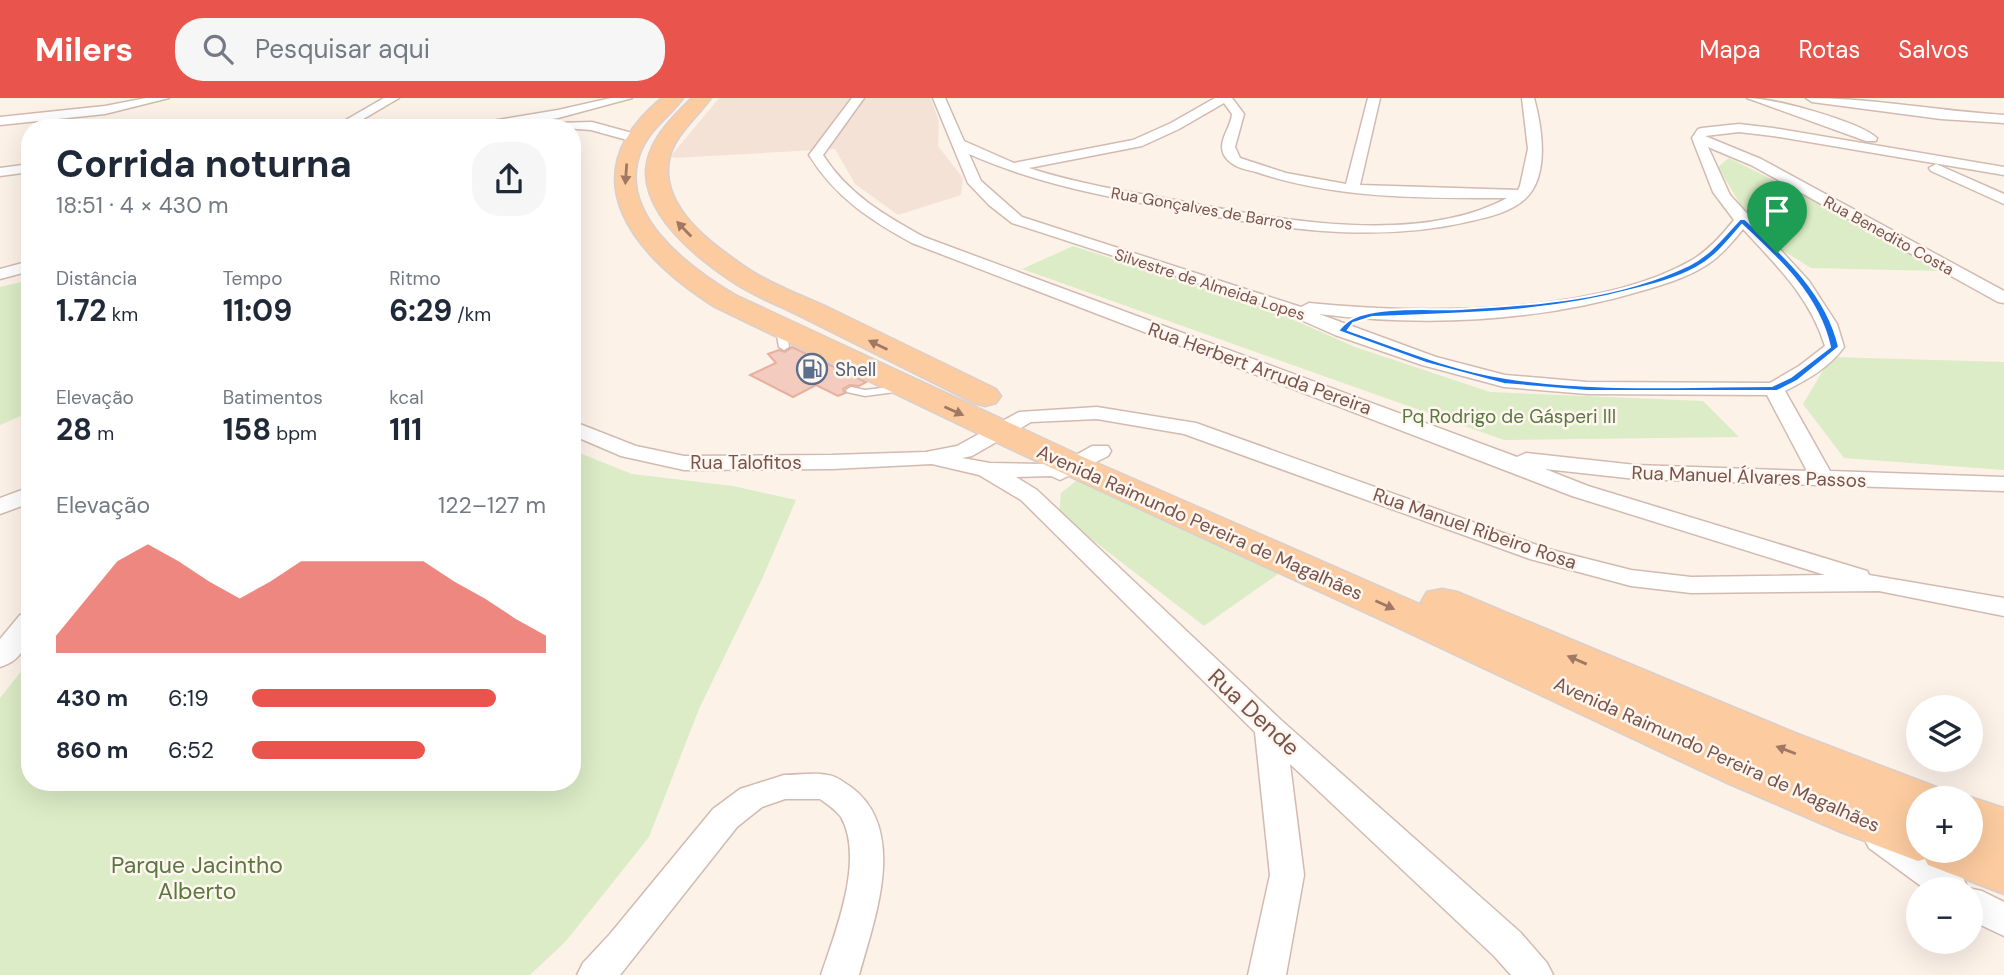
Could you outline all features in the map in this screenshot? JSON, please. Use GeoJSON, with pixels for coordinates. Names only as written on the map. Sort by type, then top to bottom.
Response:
{"type":"FeatureCollection","features":[{"type":"Feature","properties":{"kind":"main road","name":"Avenida Raimundo Pereira de Magalhães"},"geometry":{"type":"LineString","coordinates":[[674,98],[659,109],[638,139],[624,169],[626,196],[643,226],[670,262],[783,338],[906,388],[1012,424]]}},
{"type":"Feature","properties":{"kind":"main road","name":"Avenida Raimundo Pereira de Magalhães"},"geometry":{"type":"LineString","coordinates":[[702,98],[685,112],[665,137],[656,169],[660,191],[673,217],[705,250],[741,276],[1012,424],[1854,818],[1906,836]]}},
{"type":"Feature","properties":{"kind":"main road","name":"Avenida Raimundo Pereira de Magalhães"},"geometry":{"type":"LineString","coordinates":[[1087,458],[1363,568],[1819,763],[1906,796]]}},
{"type":"Feature","properties":{"kind":"main road"},"geometry":{"type":"LineString","coordinates":[[1983,823],[2004,830]]}},
{"type":"Feature","properties":{"kind":"main road"},"geometry":{"type":"LineString","coordinates":[[1982,863],[2004,871]]}},
{"type":"Feature","properties":{"kind":"street"},"geometry":{"type":"LineString","coordinates":[[145,103],[163,98]]}},
{"type":"Feature","properties":{"kind":"street"},"geometry":{"type":"LineString","coordinates":[[28,119],[182,98]]}},
{"type":"Feature","properties":{"kind":"street"},"geometry":{"type":"LineString","coordinates":[[354,119],[393,98]]}},
{"type":"Feature","properties":{"kind":"street"},"geometry":{"type":"LineString","coordinates":[[566,119],[587,109],[626,98]]}},
{"type":"Feature","properties":{"kind":"street","name":"Rua Herbert Arruda Pereira"},"geometry":{"type":"LineString","coordinates":[[858,98],[816,155],[836,187],[864,209],[918,240],[1580,491],[1879,583]]}},
{"type":"Feature","properties":{"kind":"street"},"geometry":{"type":"LineString","coordinates":[[939,98],[960,144]]}},
{"type":"Feature","properties":{"kind":"street"},"geometry":{"type":"LineString","coordinates":[[971,174],[1137,142],[1183,122],[1224,98],[1238,111],[1238,117],[1220,127],[1183,122]]}},
{"type":"Feature","properties":{"kind":"street"},"geometry":{"type":"LineString","coordinates":[[1352,188],[1374,98]]}},
{"type":"Feature","properties":{"kind":"street"},"geometry":{"type":"LineString","coordinates":[[1753,98],[1829,121],[2004,200]]}},
{"type":"Feature","properties":{"kind":"street"},"geometry":{"type":"LineString","coordinates":[[1812,98],[1952,116],[2004,119]]}},
{"type":"Feature","properties":{"kind":"street"},"geometry":{"type":"LineString","coordinates":[[1220,127],[1228,140],[1234,160],[1274,174],[1352,188],[1448,194],[1523,194],[1533,169],[1532,100]]}},
{"type":"Feature","properties":{"kind":"street"},"geometry":{"type":"LineString","coordinates":[[587,109],[586,118],[592,126]]}},
{"type":"Feature","properties":{"kind":"street"},"geometry":{"type":"LineString","coordinates":[[0,121],[21,120]]}},
{"type":"Feature","properties":{"kind":"street"},"geometry":{"type":"LineString","coordinates":[[581,125],[638,139]]}},
{"type":"Feature","properties":{"kind":"street"},"geometry":{"type":"LineString","coordinates":[[1823,480],[1774,389],[1794,379],[1835,347],[1830,326],[1813,296],[1777,253],[1742,221],[1721,194],[1698,138],[1702,132],[1739,128],[2004,171]]}},
{"type":"Feature","properties":{"kind":"street","name":"Rua Benedito Costa"},"geometry":{"type":"LineString","coordinates":[[1698,138],[1756,162],[2004,298]]}},
{"type":"Feature","properties":{"kind":"street","name":"Rua Gonçalves de Barros"},"geometry":{"type":"LineString","coordinates":[[960,144],[1013,167],[1073,184],[1273,223],[1317,227],[1403,228],[1443,224],[1500,208],[1523,194]]}},
{"type":"Feature","properties":{"kind":"street","name":"Silvestre de Almeida Lopes"},"geometry":{"type":"LineString","coordinates":[[960,144],[971,174],[993,202],[1017,220],[1280,304],[1342,331],[1429,361],[1504,381],[1587,388],[1774,389]]}},
{"type":"Feature","properties":{"kind":"street"},"geometry":{"type":"LineString","coordinates":[[0,172],[21,169]]}},
{"type":"Feature","properties":{"kind":"street"},"geometry":{"type":"LineString","coordinates":[[0,180],[21,178]]}},
{"type":"Feature","properties":{"kind":"street"},"geometry":{"type":"LineString","coordinates":[[1280,304],[1371,315],[1514,309],[1593,298],[1651,282],[1693,266],[1716,251],[1742,221]]}},
{"type":"Feature","properties":{"kind":"street"},"geometry":{"type":"LineString","coordinates":[[0,274],[21,268]]}},
{"type":"Feature","properties":{"kind":"street"},"geometry":{"type":"LineString","coordinates":[[1342,331],[1350,321],[1371,315]]}},
{"type":"Feature","properties":{"kind":"street","name":"Rua Manuel Ribeiro Rosa"},"geometry":{"type":"LineString","coordinates":[[1012,424],[1097,413],[1188,428],[1538,554],[1632,578],[1691,585],[1879,583],[2004,607]]}},
{"type":"Feature","properties":{"kind":"street"},"geometry":{"type":"LineString","coordinates":[[1012,424],[988,450],[986,469],[1042,471],[1087,458]]}},
{"type":"Feature","properties":{"kind":"street","name":"Rua Talofitos"},"geometry":{"type":"LineString","coordinates":[[926,459],[964,451],[1012,424]]}},
{"type":"Feature","properties":{"kind":"street","name":"Rua Talofitos"},"geometry":{"type":"LineString","coordinates":[[581,431],[629,451],[684,463],[926,459],[986,469],[1039,503]]}},
{"type":"Feature","properties":{"kind":"street","name":"Rua Manuel Álvares Passos"},"geometry":{"type":"LineString","coordinates":[[1496,457],[1636,472],[2004,484]]}},
{"type":"Feature","properties":{"kind":"street"},"geometry":{"type":"LineString","coordinates":[[1039,503],[1043,487],[1087,458]]}},
{"type":"Feature","properties":{"kind":"street"},"geometry":{"type":"LineString","coordinates":[[0,508],[21,498]]}},
{"type":"Feature","properties":{"kind":"street","name":"Rua Dende"},"geometry":{"type":"LineString","coordinates":[[1039,503],[1270,728],[1507,944],[1534,975]]}},
{"type":"Feature","properties":{"kind":"street"},"geometry":{"type":"LineString","coordinates":[[0,657],[21,632]]}},
{"type":"Feature","properties":{"kind":"street"},"geometry":{"type":"LineString","coordinates":[[1267,975],[1287,875],[1270,728]]}},
{"type":"Feature","properties":{"kind":"street"},"geometry":{"type":"LineString","coordinates":[[1819,763],[1854,818],[1935,877]]}},
{"type":"Feature","properties":{"kind":"street"},"geometry":{"type":"LineString","coordinates":[[596,975],[623,946],[725,818],[751,798],[784,787],[827,787],[855,810],[864,842],[866,888],[840,975]]}},
{"type":"Feature","properties":{"kind":"street"},"geometry":{"type":"LineString","coordinates":[[1983,909],[2004,920]]}},
{"type":"Feature","properties":{"kind":"lane"},"geometry":{"type":"LineString","coordinates":[[851,390],[865,393],[906,388]]}},
{"type":"Feature","properties":{"kind":"shaded area"},"geometry":{"type":"Polygon","coordinates":[[[719,98],[931,98],[939,122],[938,146],[963,178],[961,195],[898,215],[855,184],[835,149],[674,158],[671,156],[719,98]]]}},
{"type":"Feature","properties":{"kind":"green space"},"geometry":{"type":"Polygon","coordinates":[[[1729,158],[1877,232],[1940,271],[1811,268],[1782,250],[1746,214],[1718,167],[1729,158]]]}},
{"type":"Feature","properties":{"kind":"green space","name":"Pq Rodrigo de Gásperi III"},"geometry":{"type":"Polygon","coordinates":[[[1073,246],[1269,309],[1355,347],[1490,392],[1703,401],[1739,437],[1504,440],[1022,269],[1073,246]]]}},
{"type":"Feature","properties":{"kind":"green space"},"geometry":{"type":"Polygon","coordinates":[[[21,282],[21,416],[0,425],[0,287],[21,282]]]}},
{"type":"Feature","properties":{"kind":"green space"},"geometry":{"type":"Polygon","coordinates":[[[1831,357],[2004,362],[2004,470],[1844,458],[1803,404],[1831,357]]]}},
{"type":"Feature","properties":{"kind":"green space","name":"Parque Jacintho Alberto"},"geometry":{"type":"Polygon","coordinates":[[[581,454],[632,474],[733,486],[796,500],[762,579],[699,709],[649,837],[566,941],[530,975],[0,975],[0,698],[21,671],[21,791],[581,791],[581,454]]]}},
{"type":"Feature","properties":{"kind":"green space"},"geometry":{"type":"Polygon","coordinates":[[[1099,472],[1288,567],[1204,626],[1059,514],[1061,493],[1076,481],[1099,472]]]}},
{"type":"Feature","properties":{"kind":"building","name":"Shell"},"geometry":{"type":"Polygon","coordinates":[[[792,347],[866,382],[859,386],[850,385],[843,389],[845,393],[838,396],[816,385],[793,397],[750,375],[776,363],[768,354],[779,350],[785,352],[792,347]]]}},
{"type":"Feature","properties":{"kind":"place","name":"Shell"},"geometry":{"type":"Point","coordinates":[812,369]}},
{"type":"Feature","properties":{"kind":"route"},"geometry":{"type":"LineString","coordinates":[[1742,221],[1777,253],[1813,296],[1830,326],[1835,347],[1826,357],[1774,389],[1638,390],[1504,381],[1429,361],[1342,331],[1350,321],[1371,315],[1514,309],[1593,298],[1651,282],[1693,266],[1716,251],[1742,221]]}}]}
